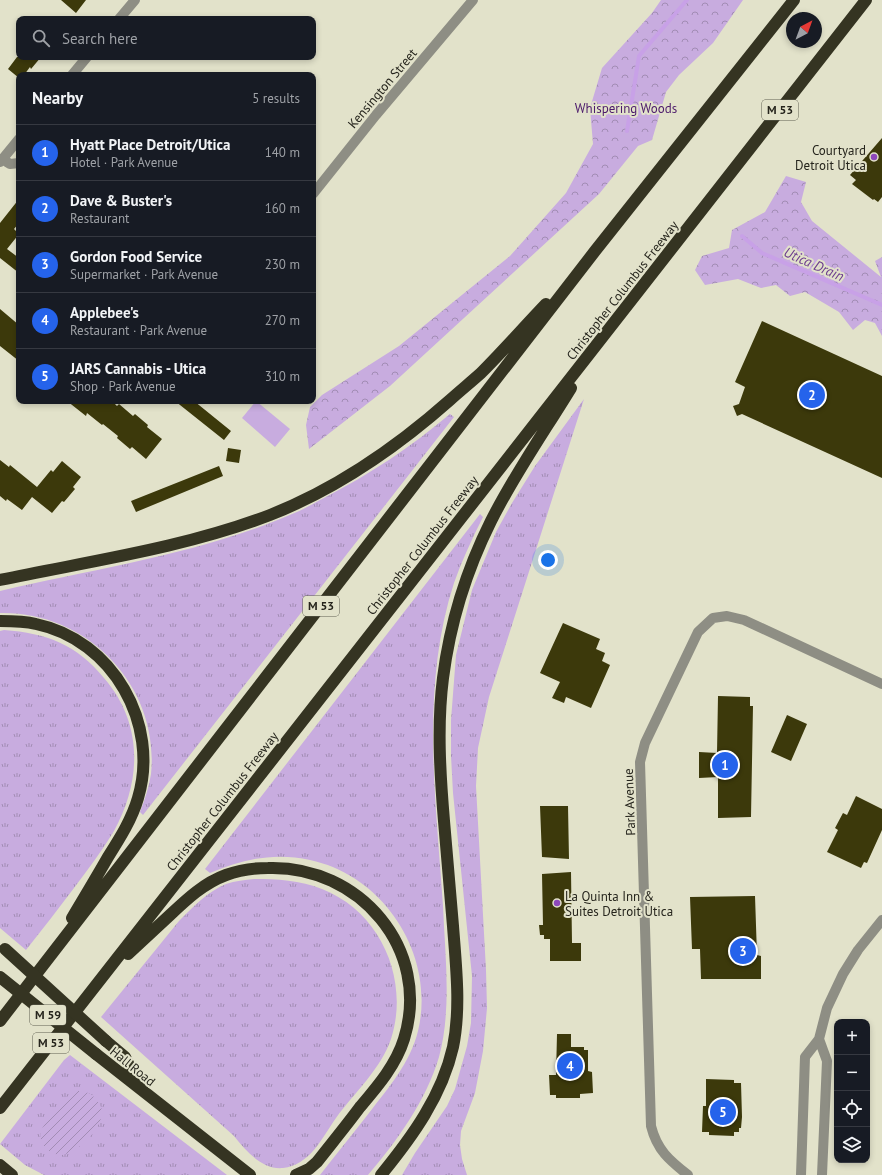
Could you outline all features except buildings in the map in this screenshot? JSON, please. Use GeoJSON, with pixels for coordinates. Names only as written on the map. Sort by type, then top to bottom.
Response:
{"type":"FeatureCollection","features":[{"type":"Feature","properties":{"kind":"highway","name":"M 53"},"geometry":{"type":"LineString","coordinates":[[0,1021],[595,251],[794,0]]}},
{"type":"Feature","properties":{"kind":"highway","name":"Christopher Columbus Freeway"},"geometry":{"type":"LineString","coordinates":[[0,1108],[866,0]]}},
{"type":"Feature","properties":{"kind":"highway"},"geometry":{"type":"LineString","coordinates":[[0,580],[159,547],[221,532],[271,514],[317,493],[364,466],[419,428],[481,373],[595,251]]}},
{"type":"Feature","properties":{"kind":"highway"},"geometry":{"type":"LineString","coordinates":[[381,1175],[408,1140],[431,1104],[448,1064],[453,1047],[456,1027],[457,982],[442,799],[440,725],[444,672],[456,610],[470,568],[491,521],[507,491],[606,333]]}},
{"type":"Feature","properties":{"kind":"highway"},"geometry":{"type":"LineString","coordinates":[[0,621],[37,624],[53,629],[85,645],[107,665],[122,685],[135,711],[141,734],[143,752],[142,784],[133,811],[125,829],[47,961]]}},
{"type":"Feature","properties":{"kind":"highway"},"geometry":{"type":"LineString","coordinates":[[102,977],[200,888],[240,870],[275,867],[291,868],[307,872],[342,886],[359,896],[374,910],[384,921],[394,939],[403,958],[408,977],[410,1000],[409,1019],[404,1040],[385,1076],[370,1096],[317,1162],[309,1169],[296,1175]]}},
{"type":"Feature","properties":{"kind":"highway"},"geometry":{"type":"LineString","coordinates":[[2,947],[125,1057],[141,1090]]}},
{"type":"Feature","properties":{"kind":"highway","name":"Hall Road"},"geometry":{"type":"LineString","coordinates":[[0,976],[141,1090],[250,1175]]}},
{"type":"Feature","properties":{"kind":"street"},"geometry":{"type":"LineString","coordinates":[[122,16],[135,0]]}},
{"type":"Feature","properties":{"kind":"street","name":"Kensington Street"},"geometry":{"type":"LineString","coordinates":[[316,190],[376,115],[473,0]]}},
{"type":"Feature","properties":{"kind":"street"},"geometry":{"type":"LineString","coordinates":[[74,72],[84,60]]}},
{"type":"Feature","properties":{"kind":"street"},"geometry":{"type":"LineString","coordinates":[[16,143],[1,161],[10,164],[16,163]]}},
{"type":"Feature","properties":{"kind":"street","name":"Park Avenue"},"geometry":{"type":"LineString","coordinates":[[688,1175],[666,1156],[659,1147],[651,1126],[640,762],[645,743],[698,632],[713,618],[727,616],[744,620],[882,684]]}},
{"type":"Feature","properties":{"kind":"street"},"geometry":{"type":"LineString","coordinates":[[801,1175],[805,1057],[819,1039],[827,1008],[843,974],[858,950],[882,920]]}},
{"type":"Feature","properties":{"kind":"street"},"geometry":{"type":"LineString","coordinates":[[819,1039],[826,1061],[822,1175]]}},
{"type":"Feature","properties":{"kind":"green space","name":"Whispering Woods"},"geometry":{"type":"Polygon","coordinates":[[[661,0],[743,0],[713,43],[679,75],[666,92],[652,140],[638,146],[599,194],[390,386],[309,449],[306,425],[310,407],[313,404],[316,404],[316,401],[322,395],[399,346],[510,256],[566,193],[593,144],[590,108],[602,68],[652,13],[661,0]]]}},
{"type":"Feature","properties":{"kind":"green space"},"geometry":{"type":"Polygon","coordinates":[[[786,176],[806,182],[801,202],[812,221],[881,277],[875,261],[882,257],[882,336],[875,323],[865,320],[853,330],[839,312],[805,292],[790,296],[776,285],[761,288],[738,279],[705,285],[695,270],[702,256],[729,248],[732,230],[765,212],[786,176]]]}},
{"type":"Feature","properties":{"kind":"green space"},"geometry":{"type":"Polygon","coordinates":[[[584,399],[489,697],[478,748],[476,786],[487,1008],[483,1051],[475,1093],[461,1131],[460,1145],[462,1159],[467,1175],[402,1175],[447,1106],[455,1089],[467,1046],[471,1023],[472,976],[453,793],[451,756],[451,720],[456,655],[472,590],[496,532],[535,466],[584,399]]]}},
{"type":"Feature","properties":{"kind":"green space"},"geometry":{"type":"Polygon","coordinates":[[[254,404],[260,404],[290,429],[275,447],[242,418],[254,404]]]}},
{"type":"Feature","properties":{"kind":"green space"},"geometry":{"type":"Polygon","coordinates":[[[450,414],[454,417],[143,815],[140,812],[147,793],[151,774],[151,742],[143,711],[130,684],[112,660],[88,640],[62,625],[32,616],[0,613],[0,591],[185,550],[257,528],[300,511],[358,479],[405,449],[450,414]]]}},
{"type":"Feature","properties":{"kind":"green space"},"geometry":{"type":"Polygon","coordinates":[[[480,514],[483,517],[467,550],[454,583],[443,623],[437,663],[434,703],[434,784],[447,982],[447,1001],[443,1039],[439,1057],[426,1089],[410,1120],[368,1175],[320,1175],[391,1084],[410,1054],[418,1031],[422,1003],[419,975],[412,948],[399,923],[382,901],[361,883],[337,869],[310,860],[271,857],[259,858],[234,864],[210,873],[205,869],[480,514]]]}},
{"type":"Feature","properties":{"kind":"green space"},"geometry":{"type":"Polygon","coordinates":[[[4,630],[34,634],[60,643],[72,649],[94,667],[117,695],[126,714],[132,733],[134,752],[130,792],[114,831],[100,853],[26,950],[0,928],[0,631],[4,630]]]}},
{"type":"Feature","properties":{"kind":"green space"},"geometry":{"type":"Polygon","coordinates":[[[271,879],[314,886],[343,900],[360,914],[375,931],[386,950],[393,972],[397,994],[396,1017],[391,1039],[387,1050],[374,1071],[308,1156],[301,1162],[283,1168],[275,1168],[261,1163],[244,1148],[234,1136],[101,1017],[179,921],[195,905],[219,887],[236,881],[271,879]]]}},
{"type":"Feature","properties":{"kind":"green space"},"geometry":{"type":"Polygon","coordinates":[[[70,1055],[227,1175],[44,1175],[25,1165],[0,1144],[64,1060],[70,1055]]]}},
{"type":"Feature","properties":{"kind":"green space"},"geometry":{"type":"Polygon","coordinates":[[[77,1091],[83,1091],[94,1097],[102,1109],[102,1117],[89,1138],[75,1150],[62,1155],[54,1154],[44,1146],[40,1136],[41,1131],[65,1099],[77,1091]]]}},
{"type":"Feature","properties":{"kind":"waterway","name":"Utica Drain"},"geometry":{"type":"LineString","coordinates":[[627,131],[639,56],[687,0]]}},
{"type":"Feature","properties":{"kind":"waterway","name":"Utica Drain"},"geometry":{"type":"LineString","coordinates":[[742,236],[762,253],[882,305]]}},
{"type":"Feature","properties":{"kind":"place","name":"Courtyard Detroit Utica"},"geometry":{"type":"Point","coordinates":[874,157]}},
{"type":"Feature","properties":{"kind":"place","name":"Dave & Buster's"},"geometry":{"type":"Point","coordinates":[812,395]}},
{"type":"Feature","properties":{"kind":"place","name":"Hyatt Place Detroit/Utica"},"geometry":{"type":"Point","coordinates":[725,765]}},
{"type":"Feature","properties":{"kind":"place","name":"La Quinta Inn & Suites Detroit Utica"},"geometry":{"type":"Point","coordinates":[557,903]}},
{"type":"Feature","properties":{"kind":"place","name":"Gordon Food Service"},"geometry":{"type":"Point","coordinates":[743,951]}},
{"type":"Feature","properties":{"kind":"place","name":"Applebee's"},"geometry":{"type":"Point","coordinates":[570,1066]}},
{"type":"Feature","properties":{"kind":"place","name":"JARS Cannabis - Utica"},"geometry":{"type":"Point","coordinates":[723,1112]}}]}
